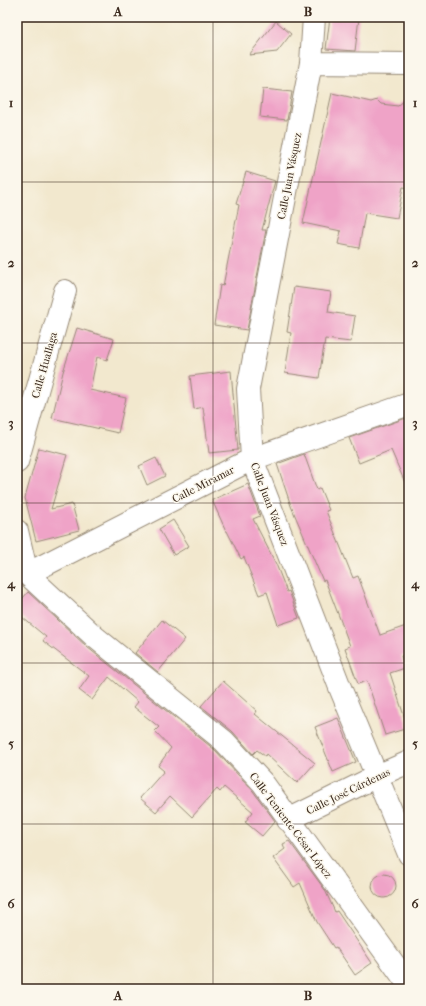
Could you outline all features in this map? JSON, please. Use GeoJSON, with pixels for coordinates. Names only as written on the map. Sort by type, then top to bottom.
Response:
{"type":"FeatureCollection","features":[{"type":"Feature","properties":{"kind":"street","name":"Calle Juan Vásquez"},"geometry":{"type":"LineString","coordinates":[[314,17],[311,63],[248,388],[252,459],[341,690],[409,854]]}},
{"type":"Feature","properties":{"kind":"street"},"geometry":{"type":"LineString","coordinates":[[311,63],[409,64]]}},
{"type":"Feature","properties":{"kind":"street","name":"Calle Huallaga"},"geometry":{"type":"LineString","coordinates":[[17,462],[65,291]]}},
{"type":"Feature","properties":{"kind":"street","name":"Calle Miramar"},"geometry":{"type":"LineString","coordinates":[[27,574],[252,459],[409,404]]}},
{"type":"Feature","properties":{"kind":"street"},"geometry":{"type":"LineString","coordinates":[[17,531],[27,574]]}},
{"type":"Feature","properties":{"kind":"street","name":"Calle Teniente César López"},"geometry":{"type":"LineString","coordinates":[[27,574],[95,637],[224,741],[263,783],[288,820],[409,984]]}},
{"type":"Feature","properties":{"kind":"street","name":"Calle José Cárdenas"},"geometry":{"type":"LineString","coordinates":[[288,820],[377,776],[409,762]]}},
{"type":"Feature","properties":{"kind":"building"},"geometry":{"type":"Polygon","coordinates":[[[330,17],[359,18],[355,51],[326,49],[330,17]]]}},
{"type":"Feature","properties":{"kind":"building"},"geometry":{"type":"Polygon","coordinates":[[[276,21],[291,34],[277,52],[249,55],[276,21]]]}},
{"type":"Feature","properties":{"kind":"building"},"geometry":{"type":"Polygon","coordinates":[[[263,89],[292,92],[287,120],[260,117],[263,89]]]}},
{"type":"Feature","properties":{"kind":"building"},"geometry":{"type":"Polygon","coordinates":[[[332,93],[371,102],[377,100],[381,104],[398,106],[409,96],[409,188],[403,187],[397,218],[365,213],[359,248],[338,244],[341,231],[303,223],[332,93]]]}},
{"type":"Feature","properties":{"kind":"building"},"geometry":{"type":"Polygon","coordinates":[[[246,172],[275,181],[262,230],[266,230],[247,330],[214,325],[220,285],[223,286],[239,205],[236,204],[246,172]]]}},
{"type":"Feature","properties":{"kind":"building"},"geometry":{"type":"Polygon","coordinates":[[[294,287],[331,292],[328,312],[355,316],[351,342],[325,339],[319,378],[285,373],[291,333],[287,332],[294,287]]]}},
{"type":"Feature","properties":{"kind":"building"},"geometry":{"type":"Polygon","coordinates":[[[77,328],[114,339],[107,360],[97,357],[90,390],[126,398],[118,433],[52,418],[63,372],[77,328]]]}},
{"type":"Feature","properties":{"kind":"building"},"geometry":{"type":"Polygon","coordinates":[[[231,371],[238,450],[209,453],[203,407],[194,409],[190,376],[231,371]]]}},
{"type":"Feature","properties":{"kind":"building"},"geometry":{"type":"Polygon","coordinates":[[[409,417],[409,492],[391,450],[359,463],[349,438],[409,417]]]}},
{"type":"Feature","properties":{"kind":"building"},"geometry":{"type":"Polygon","coordinates":[[[39,448],[67,455],[51,509],[72,504],[79,530],[36,541],[25,498],[39,448]]]}},
{"type":"Feature","properties":{"kind":"building"},"geometry":{"type":"Polygon","coordinates":[[[304,454],[317,490],[320,488],[329,510],[326,511],[353,578],[358,576],[380,635],[409,625],[409,652],[401,656],[405,668],[390,673],[408,728],[385,735],[367,681],[358,684],[345,648],[350,646],[325,580],[323,581],[291,506],[277,464],[304,454]]]}},
{"type":"Feature","properties":{"kind":"building"},"geometry":{"type":"Polygon","coordinates":[[[156,458],[165,476],[147,485],[139,466],[156,458]]]}},
{"type":"Feature","properties":{"kind":"building"},"geometry":{"type":"Polygon","coordinates":[[[248,484],[260,516],[253,519],[276,564],[287,592],[289,591],[299,618],[278,625],[267,592],[259,595],[244,557],[241,559],[212,500],[248,484]]]}},
{"type":"Feature","properties":{"kind":"building"},"geometry":{"type":"Polygon","coordinates":[[[173,520],[189,546],[174,555],[159,529],[173,520]]]}},
{"type":"Feature","properties":{"kind":"building"},"geometry":{"type":"Polygon","coordinates":[[[28,592],[87,647],[215,750],[253,791],[275,821],[262,836],[245,822],[253,812],[224,787],[220,792],[217,789],[192,817],[170,796],[156,812],[140,798],[164,771],[158,766],[171,748],[155,731],[159,727],[134,707],[138,702],[109,677],[92,700],[79,690],[89,676],[43,641],[46,637],[17,613],[17,605],[28,592]]]}},
{"type":"Feature","properties":{"kind":"building"},"geometry":{"type":"Polygon","coordinates":[[[162,620],[185,639],[158,672],[135,653],[162,620]]]}},
{"type":"Feature","properties":{"kind":"building"},"geometry":{"type":"Polygon","coordinates":[[[223,681],[257,711],[255,714],[315,763],[297,783],[266,754],[265,756],[257,750],[253,754],[232,731],[201,706],[223,681]]]}},
{"type":"Feature","properties":{"kind":"building"},"geometry":{"type":"Polygon","coordinates":[[[338,718],[356,762],[333,772],[315,727],[338,718]]]}},
{"type":"Feature","properties":{"kind":"building"},"geometry":{"type":"Polygon","coordinates":[[[289,841],[325,890],[335,912],[337,911],[372,963],[355,975],[336,947],[334,948],[317,922],[300,883],[294,887],[273,858],[285,849],[283,844],[289,841]]]}},
{"type":"Feature","properties":{"kind":"building"},"geometry":{"type":"Polygon","coordinates":[[[384,874],[392,878],[396,886],[392,894],[384,898],[376,894],[372,886],[376,878],[384,874]]]}}]}
